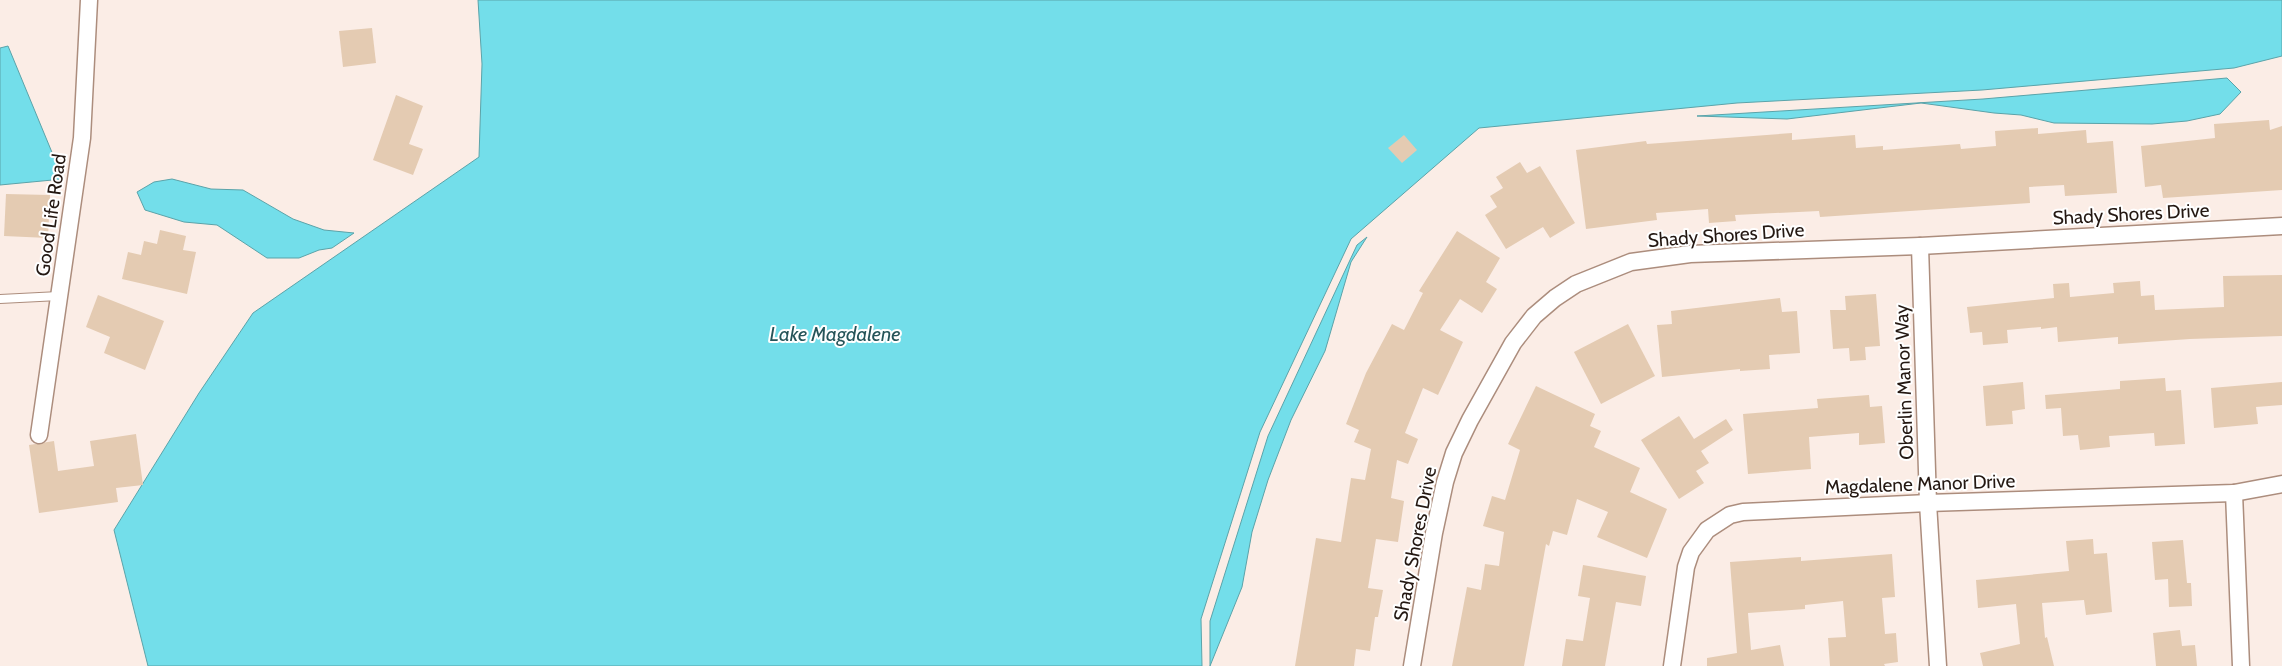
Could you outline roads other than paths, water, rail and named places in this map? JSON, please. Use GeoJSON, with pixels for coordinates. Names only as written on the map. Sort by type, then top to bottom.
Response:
{"type":"FeatureCollection","features":[{"type":"Feature","properties":{"kind":"street","name":"Good Life Road"},"geometry":{"type":"LineString","coordinates":[[39,436],[82,138],[90,0]]}},
{"type":"Feature","properties":{"kind":"street","name":"Shady Shores Drive"},"geometry":{"type":"LineString","coordinates":[[1412,666],[1434,533],[1445,482],[1454,453],[1513,343],[1534,316],[1555,298],[1576,284],[1605,270],[1656,257],[1690,254],[1920,246],[2282,226]]}},
{"type":"Feature","properties":{"kind":"street","name":"Oberlin Manor Way"},"geometry":{"type":"LineString","coordinates":[[1920,246],[1928,503],[1938,666]]}},
{"type":"Feature","properties":{"kind":"street","name":"Magdalene Manor Drive"},"geometry":{"type":"LineString","coordinates":[[1672,666],[1686,567],[1697,541],[1719,521],[1730,515],[1752,511],[1928,503],[2234,493],[2282,484]]}},
{"type":"Feature","properties":{"kind":"street"},"geometry":{"type":"LineString","coordinates":[[2234,493],[2241,666]]}},
{"type":"Feature","properties":{"kind":"lane"},"geometry":{"type":"LineString","coordinates":[[0,299],[59,296]]}},
{"type":"Feature","properties":{"kind":"water","name":"Lake Magdalene"},"geometry":{"type":"Polygon","coordinates":[[[478,0],[2282,0],[2282,56],[2234,68],[1982,90],[1737,103],[1479,128],[1351,239],[1260,432],[1201,619],[1202,666],[148,666],[114,530],[199,393],[253,313],[479,157],[482,64],[478,0]]]}},
{"type":"Feature","properties":{"kind":"water"},"geometry":{"type":"Polygon","coordinates":[[[8,46],[63,179],[0,185],[0,48],[8,46]]]}},
{"type":"Feature","properties":{"kind":"water"},"geometry":{"type":"Polygon","coordinates":[[[2227,78],[2241,92],[2220,114],[2187,121],[2152,124],[2054,123],[2021,115],[1921,103],[1787,119],[1697,116],[1983,99],[2227,78]]]}},
{"type":"Feature","properties":{"kind":"water"},"geometry":{"type":"Polygon","coordinates":[[[172,179],[211,189],[243,190],[293,219],[324,230],[354,233],[332,248],[319,250],[299,258],[267,258],[217,225],[184,222],[145,210],[137,192],[154,182],[172,179]]]}},
{"type":"Feature","properties":{"kind":"water"},"geometry":{"type":"Polygon","coordinates":[[[1367,237],[1351,262],[1325,351],[1291,420],[1268,480],[1252,532],[1242,587],[1210,666],[1210,621],[1268,436],[1357,245],[1367,237]]]}}]}
